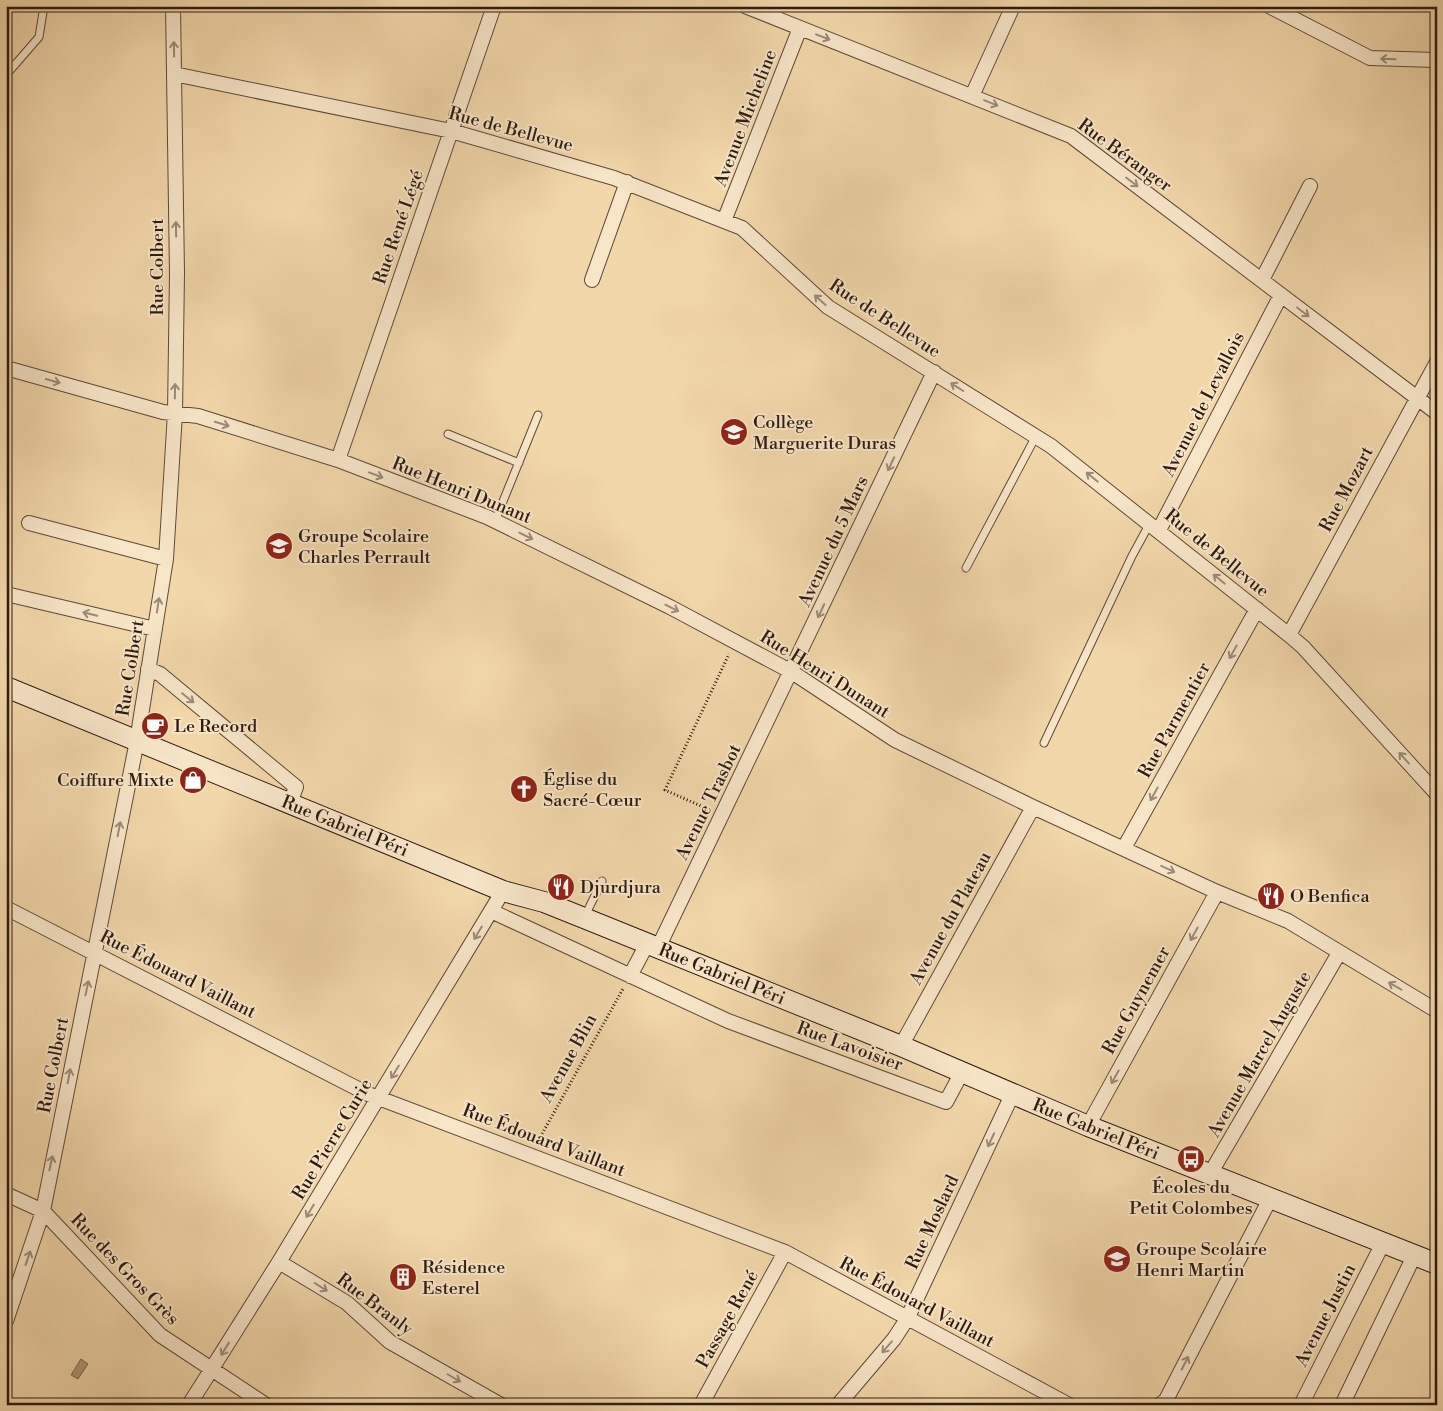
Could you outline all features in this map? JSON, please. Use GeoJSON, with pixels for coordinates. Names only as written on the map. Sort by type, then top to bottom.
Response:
{"type":"FeatureCollection","features":[{"type":"Feature","properties":{"kind":"main road","name":"Rue Gabriel Péri"},"geometry":{"type":"LineString","coordinates":[[6,687],[503,891],[544,902],[901,1046],[1088,1126],[1437,1264]]}},
{"type":"Feature","properties":{"kind":"street","name":"Rue Colbert"},"geometry":{"type":"LineString","coordinates":[[6,1320],[42,1211],[137,741],[166,559],[175,413],[177,273],[174,6]]}},
{"type":"Feature","properties":{"kind":"street","name":"Rue René Légé"},"geometry":{"type":"LineString","coordinates":[[338,460],[494,6]]}},
{"type":"Feature","properties":{"kind":"street","name":"Rue Béranger"},"geometry":{"type":"LineString","coordinates":[[746,6],[1071,136],[1437,413]]}},
{"type":"Feature","properties":{"kind":"street"},"geometry":{"type":"LineString","coordinates":[[972,96],[1013,6]]}},
{"type":"Feature","properties":{"kind":"street"},"geometry":{"type":"LineString","coordinates":[[1269,6],[1370,58],[1437,60]]}},
{"type":"Feature","properties":{"kind":"street","name":"Avenue Micheline"},"geometry":{"type":"LineString","coordinates":[[724,221],[800,28]]}},
{"type":"Feature","properties":{"kind":"street","name":"Rue de Bellevue"},"geometry":{"type":"LineString","coordinates":[[174,74],[451,131],[626,182],[742,228],[828,307],[1069,458],[1304,647],[1437,794]]}},
{"type":"Feature","properties":{"kind":"street"},"geometry":{"type":"LineString","coordinates":[[592,280],[626,182]]}},
{"type":"Feature","properties":{"kind":"street"},"geometry":{"type":"LineString","coordinates":[[1262,280],[1310,186]]}},
{"type":"Feature","properties":{"kind":"street","name":"Avenue de Levallois"},"geometry":{"type":"LineString","coordinates":[[1154,526],[1281,295]]}},
{"type":"Feature","properties":{"kind":"street","name":"Rue Mozart"},"geometry":{"type":"LineString","coordinates":[[1289,635],[1437,362]]}},
{"type":"Feature","properties":{"kind":"street","name":"Rue Henri Dunant"},"geometry":{"type":"LineString","coordinates":[[6,368],[163,412],[198,416],[338,460],[495,521],[735,641],[792,672],[895,740],[1033,807],[1217,892],[1288,921],[1437,1011]]}},
{"type":"Feature","properties":{"kind":"street","name":"Avenue du 5 Mars"},"geometry":{"type":"LineString","coordinates":[[792,672],[934,372]]}},
{"type":"Feature","properties":{"kind":"street"},"geometry":{"type":"LineString","coordinates":[[29,523],[166,559]]}},
{"type":"Feature","properties":{"kind":"street"},"geometry":{"type":"LineString","coordinates":[[6,594],[155,629]]}},
{"type":"Feature","properties":{"kind":"street","name":"Rue Parmentier"},"geometry":{"type":"LineString","coordinates":[[1124,848],[1257,609]]}},
{"type":"Feature","properties":{"kind":"street"},"geometry":{"type":"LineString","coordinates":[[148,669],[160,674],[296,786],[290,803]]}},
{"type":"Feature","properties":{"kind":"street","name":"Avenue Trasbot"},"geometry":{"type":"LineString","coordinates":[[630,976],[652,946],[722,816],[792,672]]}},
{"type":"Feature","properties":{"kind":"street","name":"Avenue du Plateau"},"geometry":{"type":"LineString","coordinates":[[901,1046],[1033,807]]}},
{"type":"Feature","properties":{"kind":"street","name":"Rue Pierre Curie"},"geometry":{"type":"LineString","coordinates":[[189,1405],[279,1262],[503,891]]}},
{"type":"Feature","properties":{"kind":"street","name":"Rue Guynemer"},"geometry":{"type":"LineString","coordinates":[[1088,1126],[1217,892]]}},
{"type":"Feature","properties":{"kind":"street","name":"Rue Édouard Vaillant"},"geometry":{"type":"LineString","coordinates":[[6,908],[379,1098],[785,1252],[1069,1405]]}},
{"type":"Feature","properties":{"kind":"street","name":"Rue Lavoisier"},"geometry":{"type":"LineString","coordinates":[[491,911],[728,1021],[946,1102],[962,1072]]}},
{"type":"Feature","properties":{"kind":"street","name":"Avenue Marcel Auguste"},"geometry":{"type":"LineString","coordinates":[[1210,1174],[1339,953]]}},
{"type":"Feature","properties":{"kind":"street","name":"Rue Moslard"},"geometry":{"type":"LineString","coordinates":[[838,1405],[894,1339],[907,1319],[1012,1095]]}},
{"type":"Feature","properties":{"kind":"street","name":"Rue des Gros Grès"},"geometry":{"type":"LineString","coordinates":[[6,1194],[42,1211],[160,1334],[266,1405]]}},
{"type":"Feature","properties":{"kind":"street"},"geometry":{"type":"LineString","coordinates":[[1160,1405],[1166,1400],[1271,1197]]}},
{"type":"Feature","properties":{"kind":"street","name":"Avenue Justin"},"geometry":{"type":"LineString","coordinates":[[1301,1405],[1383,1243]]}},
{"type":"Feature","properties":{"kind":"street","name":"Passage René"},"geometry":{"type":"LineString","coordinates":[[701,1405],[785,1252]]}},
{"type":"Feature","properties":{"kind":"street"},"geometry":{"type":"LineString","coordinates":[[1342,1405],[1414,1256]]}},
{"type":"Feature","properties":{"kind":"street","name":"Rue Branly"},"geometry":{"type":"LineString","coordinates":[[279,1262],[347,1303],[390,1342],[501,1405]]}},
{"type":"Feature","properties":{"kind":"lane"},"geometry":{"type":"LineString","coordinates":[[6,75],[39,37],[44,6]]}},
{"type":"Feature","properties":{"kind":"lane"},"geometry":{"type":"LineString","coordinates":[[495,521],[538,415]]}},
{"type":"Feature","properties":{"kind":"lane"},"geometry":{"type":"LineString","coordinates":[[448,434],[519,463]]}},
{"type":"Feature","properties":{"kind":"lane"},"geometry":{"type":"LineString","coordinates":[[966,568],[1036,436]]}},
{"type":"Feature","properties":{"kind":"lane"},"geometry":{"type":"LineString","coordinates":[[1044,743],[1132,556],[1154,526]]}},
{"type":"Feature","properties":{"kind":"lane"},"geometry":{"type":"LineString","coordinates":[[584,918],[602,881]]}},
{"type":"Feature","properties":{"kind":"path"},"geometry":{"type":"LineString","coordinates":[[722,816],[665,790],[735,641]]}},
{"type":"Feature","properties":{"kind":"path","name":"Avenue Blin"},"geometry":{"type":"LineString","coordinates":[[531,1155],[630,976]]}},
{"type":"Feature","properties":{"kind":"shaded area"},"geometry":{"type":"Polygon","coordinates":[[[81,1359],[88,1364],[78,1379],[71,1375],[81,1359]]]}},
{"type":"Feature","properties":{"kind":"place","name":"Collège Marguerite Duras"},"geometry":{"type":"Point","coordinates":[734,432]}},
{"type":"Feature","properties":{"kind":"place","name":"Groupe Scolaire Charles Perrault"},"geometry":{"type":"Point","coordinates":[279,546]}},
{"type":"Feature","properties":{"kind":"place","name":"Le Record"},"geometry":{"type":"Point","coordinates":[155,726]}},
{"type":"Feature","properties":{"kind":"place","name":"Coiffure Mixte"},"geometry":{"type":"Point","coordinates":[193,780]}},
{"type":"Feature","properties":{"kind":"place","name":"Église du Sacré-Cœur"},"geometry":{"type":"Point","coordinates":[524,789]}},
{"type":"Feature","properties":{"kind":"place","name":"Djurdjura"},"geometry":{"type":"Point","coordinates":[561,887]}},
{"type":"Feature","properties":{"kind":"place","name":"O Benfica"},"geometry":{"type":"Point","coordinates":[1271,896]}},
{"type":"Feature","properties":{"kind":"place","name":"Écoles du Petit Colombes"},"geometry":{"type":"Point","coordinates":[1191,1159]}},
{"type":"Feature","properties":{"kind":"place","name":"Groupe Scolaire Henri Martin"},"geometry":{"type":"Point","coordinates":[1117,1259]}},
{"type":"Feature","properties":{"kind":"place","name":"Résidence Esterel"},"geometry":{"type":"Point","coordinates":[403,1277]}}]}
